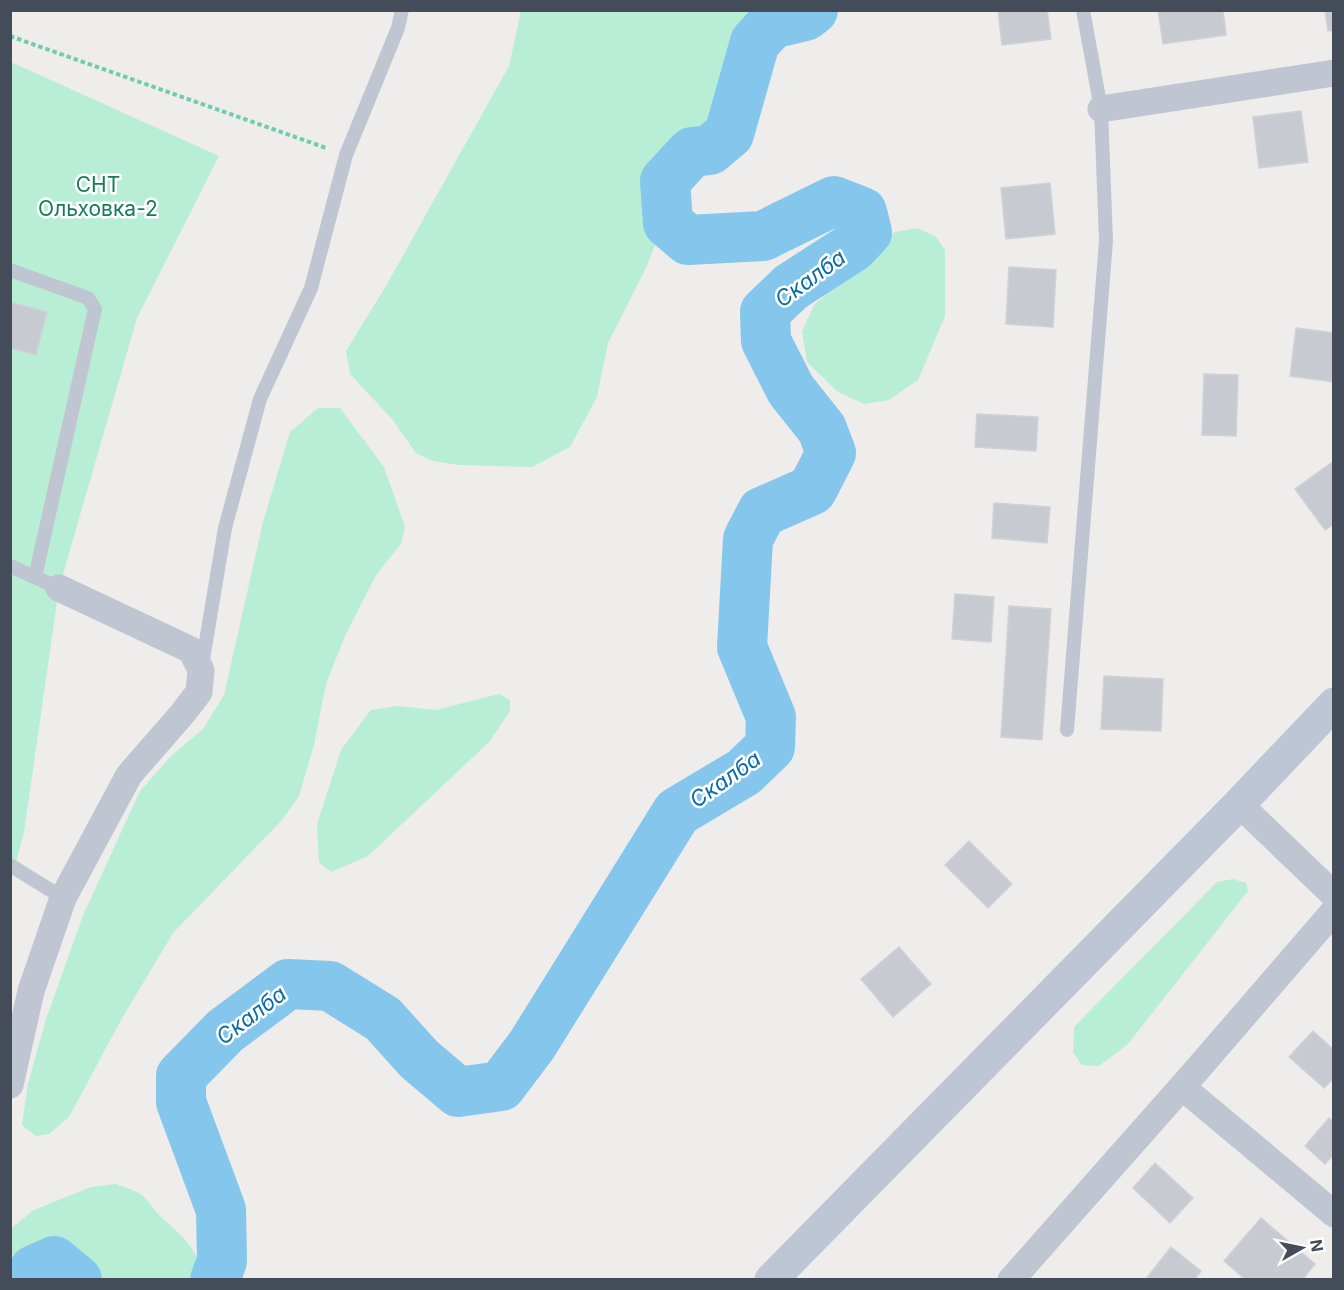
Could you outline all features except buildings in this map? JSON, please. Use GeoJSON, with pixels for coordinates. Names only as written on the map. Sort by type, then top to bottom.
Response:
{"type":"FeatureCollection","features":[{"type":"Feature","properties":{"kind":"street"},"geometry":{"type":"LineString","coordinates":[[1101,109],[1334,73]]}},
{"type":"Feature","properties":{"kind":"street"},"geometry":{"type":"LineString","coordinates":[[10,1085],[31,991],[63,898],[129,775],[199,692],[201,670],[191,650],[59,588]]}},
{"type":"Feature","properties":{"kind":"street"},"geometry":{"type":"LineString","coordinates":[[771,1280],[1239,804],[1334,704]]}},
{"type":"Feature","properties":{"kind":"street"},"geometry":{"type":"LineString","coordinates":[[1239,804],[1334,895]]}},
{"type":"Feature","properties":{"kind":"street"},"geometry":{"type":"LineString","coordinates":[[1011,1280],[1334,911]]}},
{"type":"Feature","properties":{"kind":"street"},"geometry":{"type":"LineString","coordinates":[[1182,1087],[1334,1214]]}},
{"type":"Feature","properties":{"kind":"lane"},"geometry":{"type":"LineString","coordinates":[[201,670],[225,528],[260,399],[311,288],[346,155],[398,28],[402,10]]}},
{"type":"Feature","properties":{"kind":"lane"},"geometry":{"type":"LineString","coordinates":[[1067,730],[1106,241],[1101,109],[1083,10]]}},
{"type":"Feature","properties":{"kind":"lane"},"geometry":{"type":"LineString","coordinates":[[10,270],[88,298],[95,309],[35,577]]}},
{"type":"Feature","properties":{"kind":"lane"},"geometry":{"type":"LineString","coordinates":[[10,566],[59,588]]}},
{"type":"Feature","properties":{"kind":"lane"},"geometry":{"type":"LineString","coordinates":[[10,864],[63,898]]}},
{"type":"Feature","properties":{"kind":"path"},"geometry":{"type":"LineString","coordinates":[[10,36],[346,155]]}},
{"type":"Feature","properties":{"kind":"green space"},"geometry":{"type":"Polygon","coordinates":[[[521,11],[762,11],[751,26],[734,67],[733,87],[727,113],[713,134],[683,140],[649,176],[657,240],[646,268],[608,343],[597,397],[570,447],[532,467],[460,465],[432,461],[416,453],[392,419],[350,374],[346,351],[386,286],[509,66],[521,11]]]}},
{"type":"Feature","properties":{"kind":"green space","name":"СНТ Ольховка-2"},"geometry":{"type":"Polygon","coordinates":[[[11,62],[219,156],[137,318],[59,588],[24,832],[11,881],[11,62]]]}},
{"type":"Feature","properties":{"kind":"green space"},"geometry":{"type":"Polygon","coordinates":[[[918,228],[936,237],[945,250],[945,316],[918,380],[889,400],[864,404],[838,392],[807,362],[802,332],[814,305],[841,281],[867,263],[895,232],[918,228]]]}},
{"type":"Feature","properties":{"kind":"green space"},"geometry":{"type":"Polygon","coordinates":[[[318,408],[340,408],[384,467],[405,527],[401,544],[376,575],[345,636],[326,684],[314,745],[299,796],[282,820],[173,933],[121,1020],[69,1117],[49,1134],[36,1136],[22,1125],[28,1084],[46,1019],[84,913],[140,791],[170,757],[203,729],[224,695],[263,522],[290,432],[318,408]]]}},
{"type":"Feature","properties":{"kind":"green space"},"geometry":{"type":"Polygon","coordinates":[[[499,694],[510,700],[510,711],[489,742],[368,856],[331,872],[319,862],[317,824],[341,750],[371,710],[398,706],[436,710],[499,694]]]}},
{"type":"Feature","properties":{"kind":"green space"},"geometry":{"type":"Polygon","coordinates":[[[1233,879],[1246,883],[1248,891],[1128,1044],[1099,1066],[1082,1065],[1073,1052],[1074,1027],[1217,882],[1233,879]]]}},
{"type":"Feature","properties":{"kind":"green space"},"geometry":{"type":"Polygon","coordinates":[[[116,1184],[142,1195],[187,1242],[198,1259],[198,1279],[97,1279],[78,1256],[56,1247],[42,1249],[18,1268],[11,1265],[11,1228],[34,1210],[91,1187],[116,1184]]]}},
{"type":"Feature","properties":{"kind":"waterway","name":"Скалба"},"geometry":{"type":"LineString","coordinates":[[215,1280],[222,1261],[221,1210],[181,1102],[181,1076],[225,1031],[288,984],[330,986],[383,1019],[419,1059],[458,1092],[501,1086],[532,1045],[677,812],[744,772],[770,747],[771,717],[742,647],[748,539],[762,512],[812,490],[831,453],[822,429],[791,390],[766,341],[765,312],[791,287],[853,247],[867,232],[862,212],[834,201],[763,236],[688,240],[668,223],[665,181],[692,152],[710,150],[729,134],[755,42],[772,24],[805,16],[813,10]]}},
{"type":"Feature","properties":{"kind":"waterway","name":"Скалба"},"geometry":{"type":"LineString","coordinates":[[31,1280],[34,1270],[54,1261],[77,1280]]}}]}
